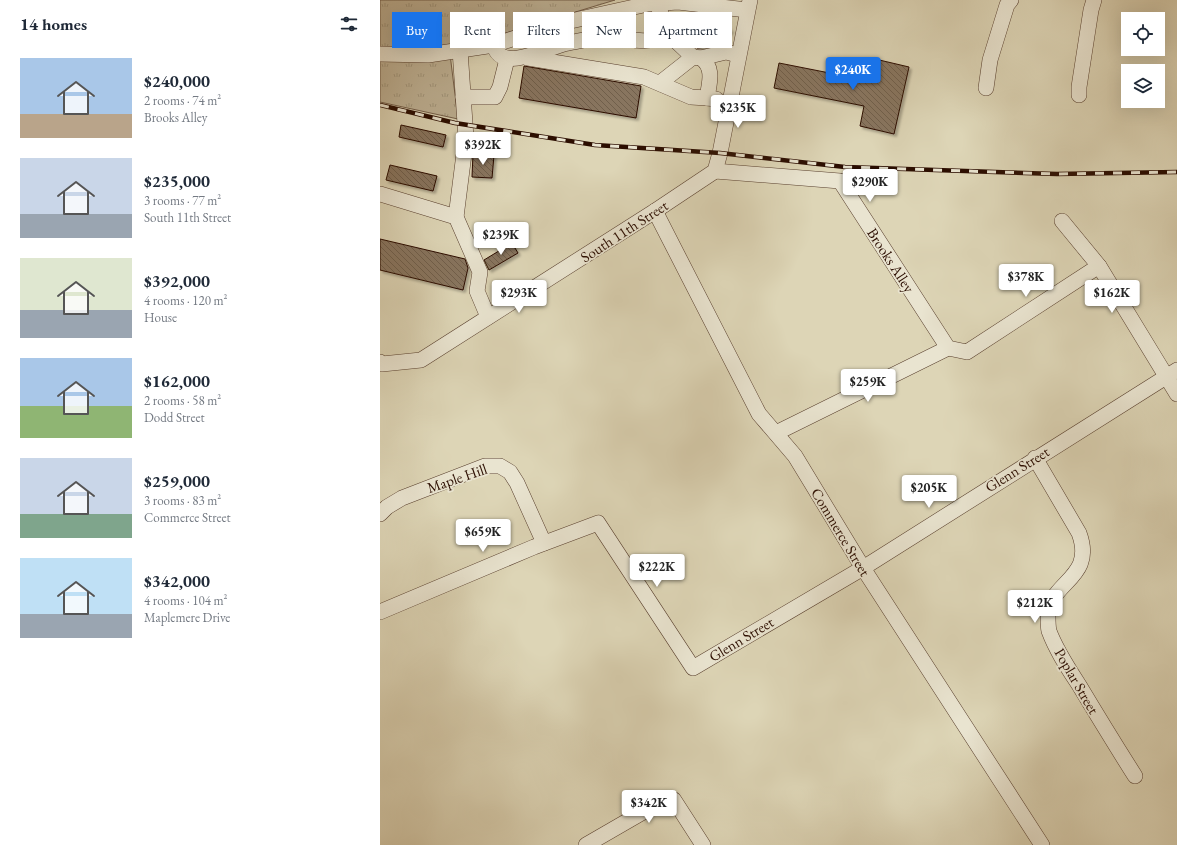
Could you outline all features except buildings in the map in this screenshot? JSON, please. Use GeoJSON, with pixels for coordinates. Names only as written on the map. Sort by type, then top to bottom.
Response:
{"type":"FeatureCollection","features":[{"type":"Feature","properties":{"kind":"street"},"geometry":{"type":"LineString","coordinates":[[986,88],[990,60],[1007,5],[1012,0]]}},
{"type":"Feature","properties":{"kind":"street"},"geometry":{"type":"LineString","coordinates":[[1079,95],[1087,31],[1094,0]]}},
{"type":"Feature","properties":{"kind":"street"},"geometry":{"type":"LineString","coordinates":[[505,41],[557,24],[651,3],[678,2],[748,5],[730,102],[714,171]]}},
{"type":"Feature","properties":{"kind":"street"},"geometry":{"type":"LineString","coordinates":[[651,3],[657,12]]}},
{"type":"Feature","properties":{"kind":"street"},"geometry":{"type":"LineString","coordinates":[[525,58],[565,44],[607,37],[644,41]]}},
{"type":"Feature","properties":{"kind":"street"},"geometry":{"type":"LineString","coordinates":[[380,54],[428,55],[474,48]]}},
{"type":"Feature","properties":{"kind":"street"},"geometry":{"type":"LineString","coordinates":[[496,48],[499,55],[507,58],[525,58],[644,77],[691,97],[730,102]]}},
{"type":"Feature","properties":{"kind":"street"},"geometry":{"type":"LineString","coordinates":[[686,48],[707,63],[710,73],[707,98]]}},
{"type":"Feature","properties":{"kind":"street"},"geometry":{"type":"LineString","coordinates":[[460,50],[466,138],[456,217],[480,272],[477,291],[488,317]]}},
{"type":"Feature","properties":{"kind":"street"},"geometry":{"type":"LineString","coordinates":[[660,83],[698,58],[726,52],[738,55]]}},
{"type":"Feature","properties":{"kind":"street"},"geometry":{"type":"LineString","coordinates":[[463,97],[495,97],[500,87],[507,58]]}},
{"type":"Feature","properties":{"kind":"street","name":"South 11th Street"},"geometry":{"type":"LineString","coordinates":[[380,362],[382,364],[421,360],[714,171]]}},
{"type":"Feature","properties":{"kind":"street","name":"Brooks Alley"},"geometry":{"type":"LineString","coordinates":[[714,171],[840,181],[948,348]]}},
{"type":"Feature","properties":{"kind":"street"},"geometry":{"type":"LineString","coordinates":[[380,194],[456,217]]}},
{"type":"Feature","properties":{"kind":"street","name":"Commerce Street"},"geometry":{"type":"LineString","coordinates":[[654,211],[759,414],[795,456],[863,568],[1042,845]]}},
{"type":"Feature","properties":{"kind":"street"},"geometry":{"type":"LineString","coordinates":[[1062,221],[1098,266],[1171,374],[1177,394]]}},
{"type":"Feature","properties":{"kind":"street"},"geometry":{"type":"LineString","coordinates":[[776,434],[948,348],[968,352],[1098,266]]}},
{"type":"Feature","properties":{"kind":"street","name":"Glenn Street"},"geometry":{"type":"LineString","coordinates":[[544,543],[598,523],[693,668],[863,568],[1035,458],[1171,374]]}},
{"type":"Feature","properties":{"kind":"street","name":"Poplar Street"},"geometry":{"type":"LineString","coordinates":[[1035,458],[1079,533],[1083,544],[1082,560],[1076,573],[1051,602],[1048,615],[1049,630],[1064,661],[1135,776]]}},
{"type":"Feature","properties":{"kind":"street","name":"Maple Hill"},"geometry":{"type":"LineString","coordinates":[[380,514],[387,507],[402,498],[485,466],[500,466],[510,472],[517,483],[544,543]]}},
{"type":"Feature","properties":{"kind":"street"},"geometry":{"type":"LineString","coordinates":[[380,612],[544,543]]}},
{"type":"Feature","properties":{"kind":"street"},"geometry":{"type":"LineString","coordinates":[[586,845],[650,808],[674,800],[703,845]]}},
{"type":"Feature","properties":{"kind":"green space"},"geometry":{"type":"Polygon","coordinates":[[[380,0],[615,0],[574,12],[513,12],[513,31],[505,33],[505,12],[450,12],[449,46],[458,119],[380,102],[380,0]]]}},
{"type":"Feature","properties":{"kind":"railway"},"geometry":{"type":"LineString","coordinates":[[380,105],[455,123],[595,145],[720,153],[845,167],[1057,174],[1177,172]]}}]}
